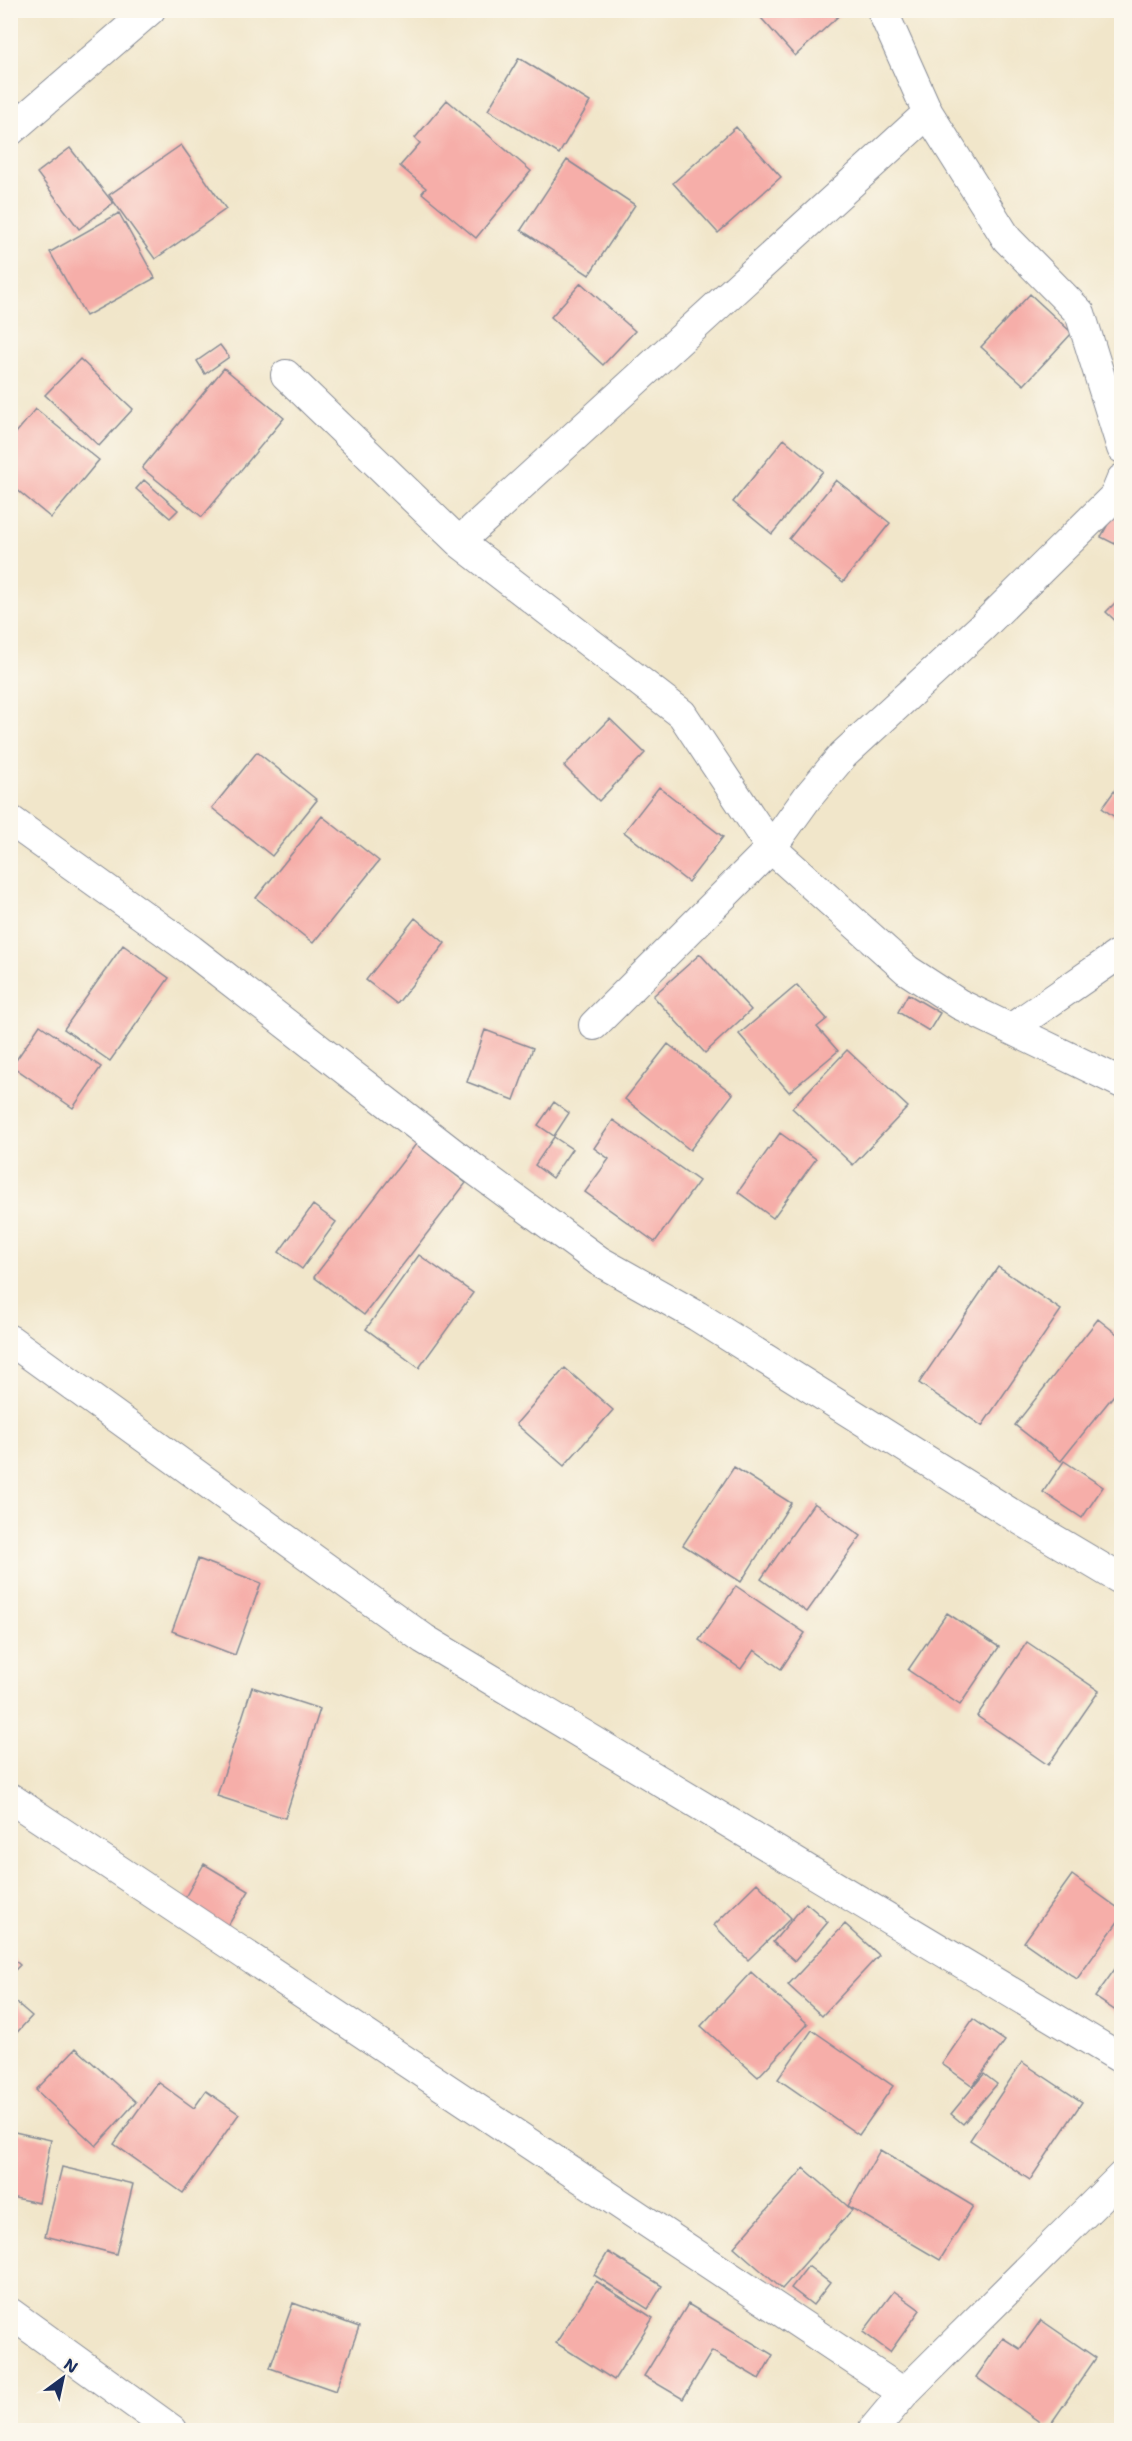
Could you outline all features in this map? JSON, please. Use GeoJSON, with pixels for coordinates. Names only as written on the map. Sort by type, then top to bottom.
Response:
{"type":"FeatureCollection","features":[{"type":"Feature","properties":{"kind":"street"},"geometry":{"type":"LineString","coordinates":[[10,131],[150,10]]}},
{"type":"Feature","properties":{"kind":"street"},"geometry":{"type":"LineString","coordinates":[[882,10],[928,113],[1007,239],[1080,313],[1122,448]]}},
{"type":"Feature","properties":{"kind":"street"},"geometry":{"type":"LineString","coordinates":[[459,543],[928,113]]}},
{"type":"Feature","properties":{"kind":"street"},"geometry":{"type":"LineString","coordinates":[[286,375],[459,543],[682,714],[771,848],[907,970],[959,1004],[1122,1083]]}},
{"type":"Feature","properties":{"kind":"street"},"geometry":{"type":"LineString","coordinates":[[594,1025],[771,848],[807,798],[843,755],[981,628],[1115,496],[1122,479]]}},
{"type":"Feature","properties":{"kind":"street"},"geometry":{"type":"LineString","coordinates":[[10,820],[191,950],[455,1155],[599,1261],[697,1316],[1122,1581]]}},
{"type":"Feature","properties":{"kind":"street"},"geometry":{"type":"LineString","coordinates":[[1012,1028],[1122,952]]}},
{"type":"Feature","properties":{"kind":"street"},"geometry":{"type":"LineString","coordinates":[[10,1340],[424,1639],[1122,2059]]}},
{"type":"Feature","properties":{"kind":"street"},"geometry":{"type":"LineString","coordinates":[[10,1798],[904,2393]]}},
{"type":"Feature","properties":{"kind":"street"},"geometry":{"type":"LineString","coordinates":[[873,2430],[904,2393],[1118,2184]]}},
{"type":"Feature","properties":{"kind":"street"},"geometry":{"type":"LineString","coordinates":[[10,2313],[172,2430]]}},
{"type":"Feature","properties":{"kind":"building"},"geometry":{"type":"Polygon","coordinates":[[[754,10],[845,10],[795,56],[754,10]]]}},
{"type":"Feature","properties":{"kind":"building"},"geometry":{"type":"Polygon","coordinates":[[[519,58],[590,102],[559,154],[488,110],[519,58]]]}},
{"type":"Feature","properties":{"kind":"building"},"geometry":{"type":"Polygon","coordinates":[[[447,100],[531,171],[476,238],[422,193],[426,188],[400,166],[420,143],[415,138],[447,100]]]}},
{"type":"Feature","properties":{"kind":"building"},"geometry":{"type":"Polygon","coordinates":[[[736,127],[781,177],[718,233],[673,183],[736,127]]]}},
{"type":"Feature","properties":{"kind":"building"},"geometry":{"type":"Polygon","coordinates":[[[181,145],[226,209],[155,259],[109,195],[181,145]]]}},
{"type":"Feature","properties":{"kind":"building"},"geometry":{"type":"Polygon","coordinates":[[[70,148],[113,203],[79,229],[37,173],[70,148]]]}},
{"type":"Feature","properties":{"kind":"building"},"geometry":{"type":"Polygon","coordinates":[[[567,160],[635,205],[589,275],[521,230],[567,160]]]}},
{"type":"Feature","properties":{"kind":"building"},"geometry":{"type":"Polygon","coordinates":[[[119,213],[155,278],[86,316],[50,252],[119,213]]]}},
{"type":"Feature","properties":{"kind":"building"},"geometry":{"type":"Polygon","coordinates":[[[581,283],[635,331],[603,365],[551,317],[581,283]]]}},
{"type":"Feature","properties":{"kind":"building"},"geometry":{"type":"Polygon","coordinates":[[[1030,294],[1072,333],[1024,385],[981,347],[1030,294]]]}},
{"type":"Feature","properties":{"kind":"building"},"geometry":{"type":"Polygon","coordinates":[[[220,345],[229,357],[205,374],[197,361],[220,345]]]}},
{"type":"Feature","properties":{"kind":"building"},"geometry":{"type":"Polygon","coordinates":[[[80,359],[133,409],[99,446],[45,395],[80,359]]]}},
{"type":"Feature","properties":{"kind":"building"},"geometry":{"type":"Polygon","coordinates":[[[224,368],[284,418],[202,517],[142,468],[224,368]]]}},
{"type":"Feature","properties":{"kind":"building"},"geometry":{"type":"Polygon","coordinates":[[[36,409],[99,460],[51,518],[10,484],[10,440],[36,409]]]}},
{"type":"Feature","properties":{"kind":"building"},"geometry":{"type":"Polygon","coordinates":[[[784,439],[823,471],[772,534],[733,502],[784,439]]]}},
{"type":"Feature","properties":{"kind":"building"},"geometry":{"type":"Polygon","coordinates":[[[144,480],[178,510],[170,518],[136,489],[144,480]]]}},
{"type":"Feature","properties":{"kind":"building"},"geometry":{"type":"Polygon","coordinates":[[[836,480],[890,523],[843,582],[789,539],[836,480]]]}},
{"type":"Feature","properties":{"kind":"building"},"geometry":{"type":"Polygon","coordinates":[[[1114,513],[1122,517],[1122,542],[1119,546],[1101,537],[1114,513]]]}},
{"type":"Feature","properties":{"kind":"building"},"geometry":{"type":"Polygon","coordinates":[[[1122,596],[1122,627],[1106,612],[1122,596]]]}},
{"type":"Feature","properties":{"kind":"building"},"geometry":{"type":"Polygon","coordinates":[[[610,719],[645,753],[599,801],[564,766],[610,719]]]}},
{"type":"Feature","properties":{"kind":"building"},"geometry":{"type":"Polygon","coordinates":[[[257,752],[317,800],[272,856],[212,808],[257,752]]]}},
{"type":"Feature","properties":{"kind":"building"},"geometry":{"type":"Polygon","coordinates":[[[1122,780],[1122,822],[1102,808],[1122,780]]]}},
{"type":"Feature","properties":{"kind":"building"},"geometry":{"type":"Polygon","coordinates":[[[659,787],[723,837],[688,882],[624,832],[659,787]]]}},
{"type":"Feature","properties":{"kind":"building"},"geometry":{"type":"Polygon","coordinates":[[[322,816],[379,861],[313,943],[256,898],[322,816]]]}},
{"type":"Feature","properties":{"kind":"building"},"geometry":{"type":"Polygon","coordinates":[[[415,918],[445,943],[397,1004],[366,980],[415,918]]]}},
{"type":"Feature","properties":{"kind":"building"},"geometry":{"type":"Polygon","coordinates":[[[123,945],[169,978],[110,1061],[64,1029],[123,945]]]}},
{"type":"Feature","properties":{"kind":"building"},"geometry":{"type":"Polygon","coordinates":[[[700,954],[751,1010],[705,1053],[653,996],[700,954]]]}},
{"type":"Feature","properties":{"kind":"building"},"geometry":{"type":"Polygon","coordinates":[[[797,985],[827,1019],[817,1027],[838,1051],[789,1092],[739,1034],[797,985]]]}},
{"type":"Feature","properties":{"kind":"building"},"geometry":{"type":"Polygon","coordinates":[[[908,994],[940,1013],[929,1031],[898,1012],[908,994]]]}},
{"type":"Feature","properties":{"kind":"building"},"geometry":{"type":"Polygon","coordinates":[[[40,1025],[101,1067],[73,1108],[12,1066],[40,1025]]]}},
{"type":"Feature","properties":{"kind":"building"},"geometry":{"type":"Polygon","coordinates":[[[485,1030],[533,1048],[514,1100],[467,1082],[485,1030]]]}},
{"type":"Feature","properties":{"kind":"building"},"geometry":{"type":"Polygon","coordinates":[[[668,1044],[733,1094],[690,1150],[625,1099],[668,1044]]]}},
{"type":"Feature","properties":{"kind":"building"},"geometry":{"type":"Polygon","coordinates":[[[847,1050],[908,1107],[853,1165],[792,1108],[847,1050]]]}},
{"type":"Feature","properties":{"kind":"building"},"geometry":{"type":"Polygon","coordinates":[[[554,1102],[569,1113],[554,1136],[538,1125],[554,1102]]]}},
{"type":"Feature","properties":{"kind":"building"},"geometry":{"type":"Polygon","coordinates":[[[613,1120],[699,1181],[655,1242],[585,1192],[609,1159],[594,1148],[613,1120]]]}},
{"type":"Feature","properties":{"kind":"building"},"geometry":{"type":"Polygon","coordinates":[[[780,1133],[816,1159],[773,1218],[738,1192],[780,1133]]]}},
{"type":"Feature","properties":{"kind":"building"},"geometry":{"type":"Polygon","coordinates":[[[554,1137],[572,1149],[552,1178],[535,1165],[554,1137]]]}},
{"type":"Feature","properties":{"kind":"building"},"geometry":{"type":"Polygon","coordinates":[[[416,1144],[466,1183],[364,1315],[314,1277],[416,1144]]]}},
{"type":"Feature","properties":{"kind":"building"},"geometry":{"type":"Polygon","coordinates":[[[313,1205],[336,1222],[302,1269],[279,1252],[313,1205]]]}},
{"type":"Feature","properties":{"kind":"building"},"geometry":{"type":"Polygon","coordinates":[[[419,1255],[473,1293],[419,1368],[366,1329],[419,1255]]]}},
{"type":"Feature","properties":{"kind":"building"},"geometry":{"type":"Polygon","coordinates":[[[998,1267],[1061,1310],[982,1426],[919,1383],[998,1267]]]}},
{"type":"Feature","properties":{"kind":"building"},"geometry":{"type":"Polygon","coordinates":[[[1098,1319],[1122,1338],[1122,1385],[1061,1461],[1015,1425],[1098,1319]]]}},
{"type":"Feature","properties":{"kind":"building"},"geometry":{"type":"Polygon","coordinates":[[[565,1368],[613,1410],[564,1466],[516,1424],[565,1368]]]}},
{"type":"Feature","properties":{"kind":"building"},"geometry":{"type":"Polygon","coordinates":[[[1064,1461],[1103,1487],[1082,1518],[1043,1492],[1064,1461]]]}},
{"type":"Feature","properties":{"kind":"building"},"geometry":{"type":"Polygon","coordinates":[[[734,1467],[791,1503],[741,1582],[683,1545],[734,1467]]]}},
{"type":"Feature","properties":{"kind":"building"},"geometry":{"type":"Polygon","coordinates":[[[814,1503],[861,1536],[807,1612],[761,1579],[814,1503]]]}},
{"type":"Feature","properties":{"kind":"building"},"geometry":{"type":"Polygon","coordinates":[[[198,1559],[261,1583],[235,1655],[172,1631],[198,1559]]]}},
{"type":"Feature","properties":{"kind":"building"},"geometry":{"type":"Polygon","coordinates":[[[736,1586],[805,1633],[781,1669],[754,1650],[741,1669],[699,1640],[736,1586]]]}},
{"type":"Feature","properties":{"kind":"building"},"geometry":{"type":"Polygon","coordinates":[[[947,1613],[999,1647],[960,1705],[908,1670],[947,1613]]]}},
{"type":"Feature","properties":{"kind":"building"},"geometry":{"type":"Polygon","coordinates":[[[1027,1642],[1099,1691],[1048,1765],[977,1716],[1027,1642]]]}},
{"type":"Feature","properties":{"kind":"building"},"geometry":{"type":"Polygon","coordinates":[[[252,1687],[320,1709],[285,1818],[217,1796],[252,1687]]]}},
{"type":"Feature","properties":{"kind":"building"},"geometry":{"type":"Polygon","coordinates":[[[204,1864],[249,1891],[223,1934],[179,1908],[204,1864]]]}},
{"type":"Feature","properties":{"kind":"building"},"geometry":{"type":"Polygon","coordinates":[[[1072,1875],[1122,1911],[1122,1916],[1077,1979],[1024,1942],[1072,1875]]]}},
{"type":"Feature","properties":{"kind":"building"},"geometry":{"type":"Polygon","coordinates":[[[757,1883],[791,1918],[748,1960],[714,1925],[757,1883]]]}},
{"type":"Feature","properties":{"kind":"building"},"geometry":{"type":"Polygon","coordinates":[[[806,1903],[828,1922],[795,1961],[773,1942],[806,1903]]]}},
{"type":"Feature","properties":{"kind":"building"},"geometry":{"type":"Polygon","coordinates":[[[845,1924],[879,1955],[822,2016],[788,1985],[845,1924]]]}},
{"type":"Feature","properties":{"kind":"building"},"geometry":{"type":"Polygon","coordinates":[[[10,1956],[20,1965],[10,1975],[10,1956]]]}},
{"type":"Feature","properties":{"kind":"building"},"geometry":{"type":"Polygon","coordinates":[[[1122,1959],[1122,2015],[1095,1997],[1122,1959]]]}},
{"type":"Feature","properties":{"kind":"building"},"geometry":{"type":"Polygon","coordinates":[[[751,1972],[808,2024],[758,2077],[701,2026],[751,1972]]]}},
{"type":"Feature","properties":{"kind":"building"},"geometry":{"type":"Polygon","coordinates":[[[10,1997],[32,2016],[10,2040],[10,1997]]]}},
{"type":"Feature","properties":{"kind":"building"},"geometry":{"type":"Polygon","coordinates":[[[973,2019],[1005,2041],[973,2086],[942,2064],[973,2019]]]}},
{"type":"Feature","properties":{"kind":"building"},"geometry":{"type":"Polygon","coordinates":[[[812,2030],[893,2086],[859,2135],[778,2079],[812,2030]]]}},
{"type":"Feature","properties":{"kind":"building"},"geometry":{"type":"Polygon","coordinates":[[[76,2048],[136,2102],[96,2146],[36,2090],[76,2048]]]}},
{"type":"Feature","properties":{"kind":"building"},"geometry":{"type":"Polygon","coordinates":[[[1022,2062],[1082,2102],[1030,2180],[970,2140],[1022,2062]]]}},
{"type":"Feature","properties":{"kind":"building"},"geometry":{"type":"Polygon","coordinates":[[[984,2074],[997,2084],[963,2124],[951,2114],[984,2074]]]}},
{"type":"Feature","properties":{"kind":"building"},"geometry":{"type":"Polygon","coordinates":[[[158,2082],[194,2108],[206,2091],[239,2114],[183,2193],[114,2144],[158,2082]]]}},
{"type":"Feature","properties":{"kind":"building"},"geometry":{"type":"Polygon","coordinates":[[[10,2131],[51,2140],[39,2203],[10,2197],[10,2131]]]}},
{"type":"Feature","properties":{"kind":"building"},"geometry":{"type":"Polygon","coordinates":[[[880,2150],[973,2206],[940,2260],[848,2206],[880,2150]]]}},
{"type":"Feature","properties":{"kind":"building"},"geometry":{"type":"Polygon","coordinates":[[[62,2167],[133,2184],[116,2254],[45,2236],[62,2167]]]}},
{"type":"Feature","properties":{"kind":"building"},"geometry":{"type":"Polygon","coordinates":[[[804,2168],[852,2210],[782,2289],[734,2247],[804,2168]]]}},
{"type":"Feature","properties":{"kind":"building"},"geometry":{"type":"Polygon","coordinates":[[[608,2252],[662,2286],[648,2309],[594,2275],[608,2252]]]}},
{"type":"Feature","properties":{"kind":"building"},"geometry":{"type":"Polygon","coordinates":[[[808,2266],[830,2283],[813,2305],[791,2288],[808,2266]]]}},
{"type":"Feature","properties":{"kind":"building"},"geometry":{"type":"Polygon","coordinates":[[[596,2281],[653,2318],[614,2380],[556,2343],[596,2281]]]}},
{"type":"Feature","properties":{"kind":"building"},"geometry":{"type":"Polygon","coordinates":[[[894,2291],[920,2310],[890,2352],[863,2332],[894,2291]]]}},
{"type":"Feature","properties":{"kind":"building"},"geometry":{"type":"Polygon","coordinates":[[[293,2303],[359,2327],[336,2391],[270,2368],[293,2303]]]}},
{"type":"Feature","properties":{"kind":"building"},"geometry":{"type":"Polygon","coordinates":[[[688,2304],[773,2355],[759,2379],[712,2351],[683,2399],[644,2376],[688,2304]]]}},
{"type":"Feature","properties":{"kind":"building"},"geometry":{"type":"Polygon","coordinates":[[[1041,2320],[1096,2358],[1048,2428],[976,2377],[1003,2338],[1020,2349],[1041,2320]]]}}]}
